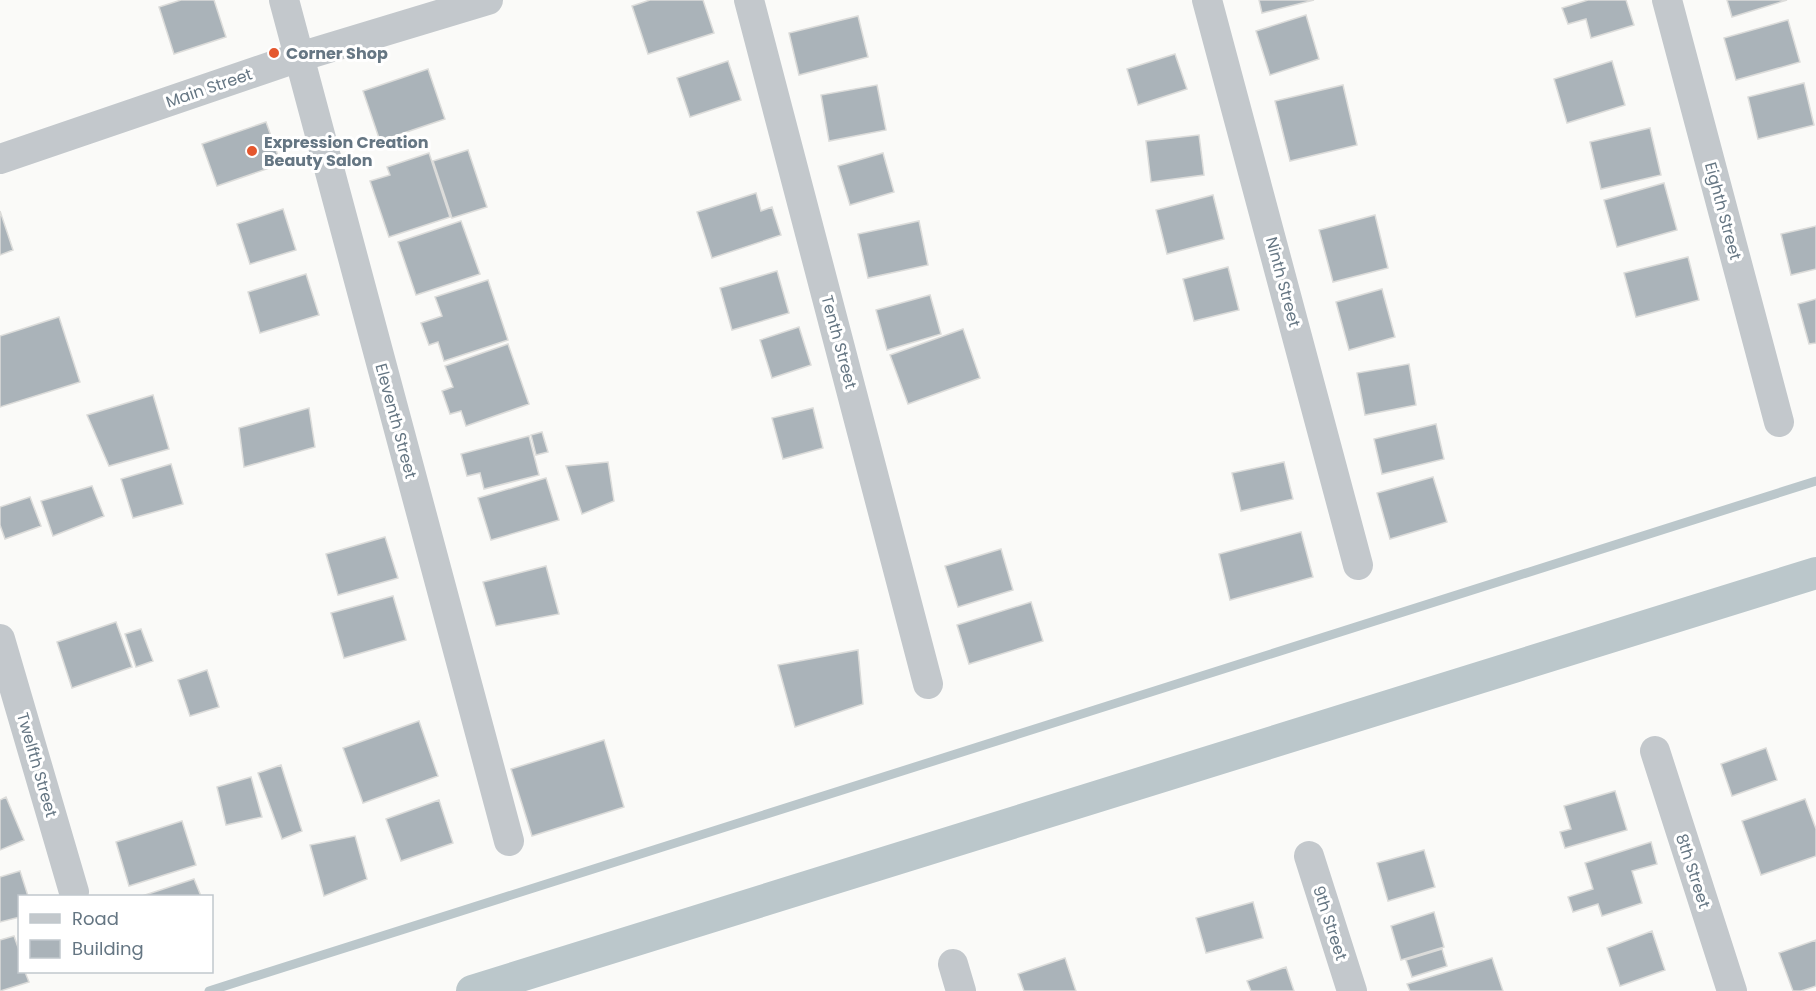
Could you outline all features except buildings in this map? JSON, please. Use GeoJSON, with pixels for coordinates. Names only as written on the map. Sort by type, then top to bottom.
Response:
{"type":"FeatureCollection","features":[{"type":"Feature","properties":{"kind":"street","name":"Eleventh Street"},"geometry":{"type":"LineString","coordinates":[[284,0],[509,841]]}},
{"type":"Feature","properties":{"kind":"street","name":"Main Street"},"geometry":{"type":"LineString","coordinates":[[0,159],[299,57],[488,0]]}},
{"type":"Feature","properties":{"kind":"street","name":"Tenth Street"},"geometry":{"type":"LineString","coordinates":[[749,0],[928,684]]}},
{"type":"Feature","properties":{"kind":"street","name":"Ninth Street"},"geometry":{"type":"LineString","coordinates":[[1207,0],[1358,565]]}},
{"type":"Feature","properties":{"kind":"street","name":"Eighth Street"},"geometry":{"type":"LineString","coordinates":[[1667,0],[1779,423]]}},
{"type":"Feature","properties":{"kind":"street","name":"Twelfth Street"},"geometry":{"type":"LineString","coordinates":[[0,639],[74,892]]}},
{"type":"Feature","properties":{"kind":"street","name":"8th Street"},"geometry":{"type":"LineString","coordinates":[[1655,751],[1731,991]]}},
{"type":"Feature","properties":{"kind":"street","name":"9th Street"},"geometry":{"type":"LineString","coordinates":[[1309,856],[1352,991]]}},
{"type":"Feature","properties":{"kind":"waterway"},"geometry":{"type":"LineString","coordinates":[[209,991],[1816,481]]}},
{"type":"Feature","properties":{"kind":"waterway"},"geometry":{"type":"LineString","coordinates":[[472,991],[1816,573]]}},
{"type":"Feature","properties":{"kind":"place","name":"Corner Shop"},"geometry":{"type":"Point","coordinates":[274,53]}},
{"type":"Feature","properties":{"kind":"place","name":"Expression Creation Beauty Salon"},"geometry":{"type":"Point","coordinates":[252,151]}}]}
